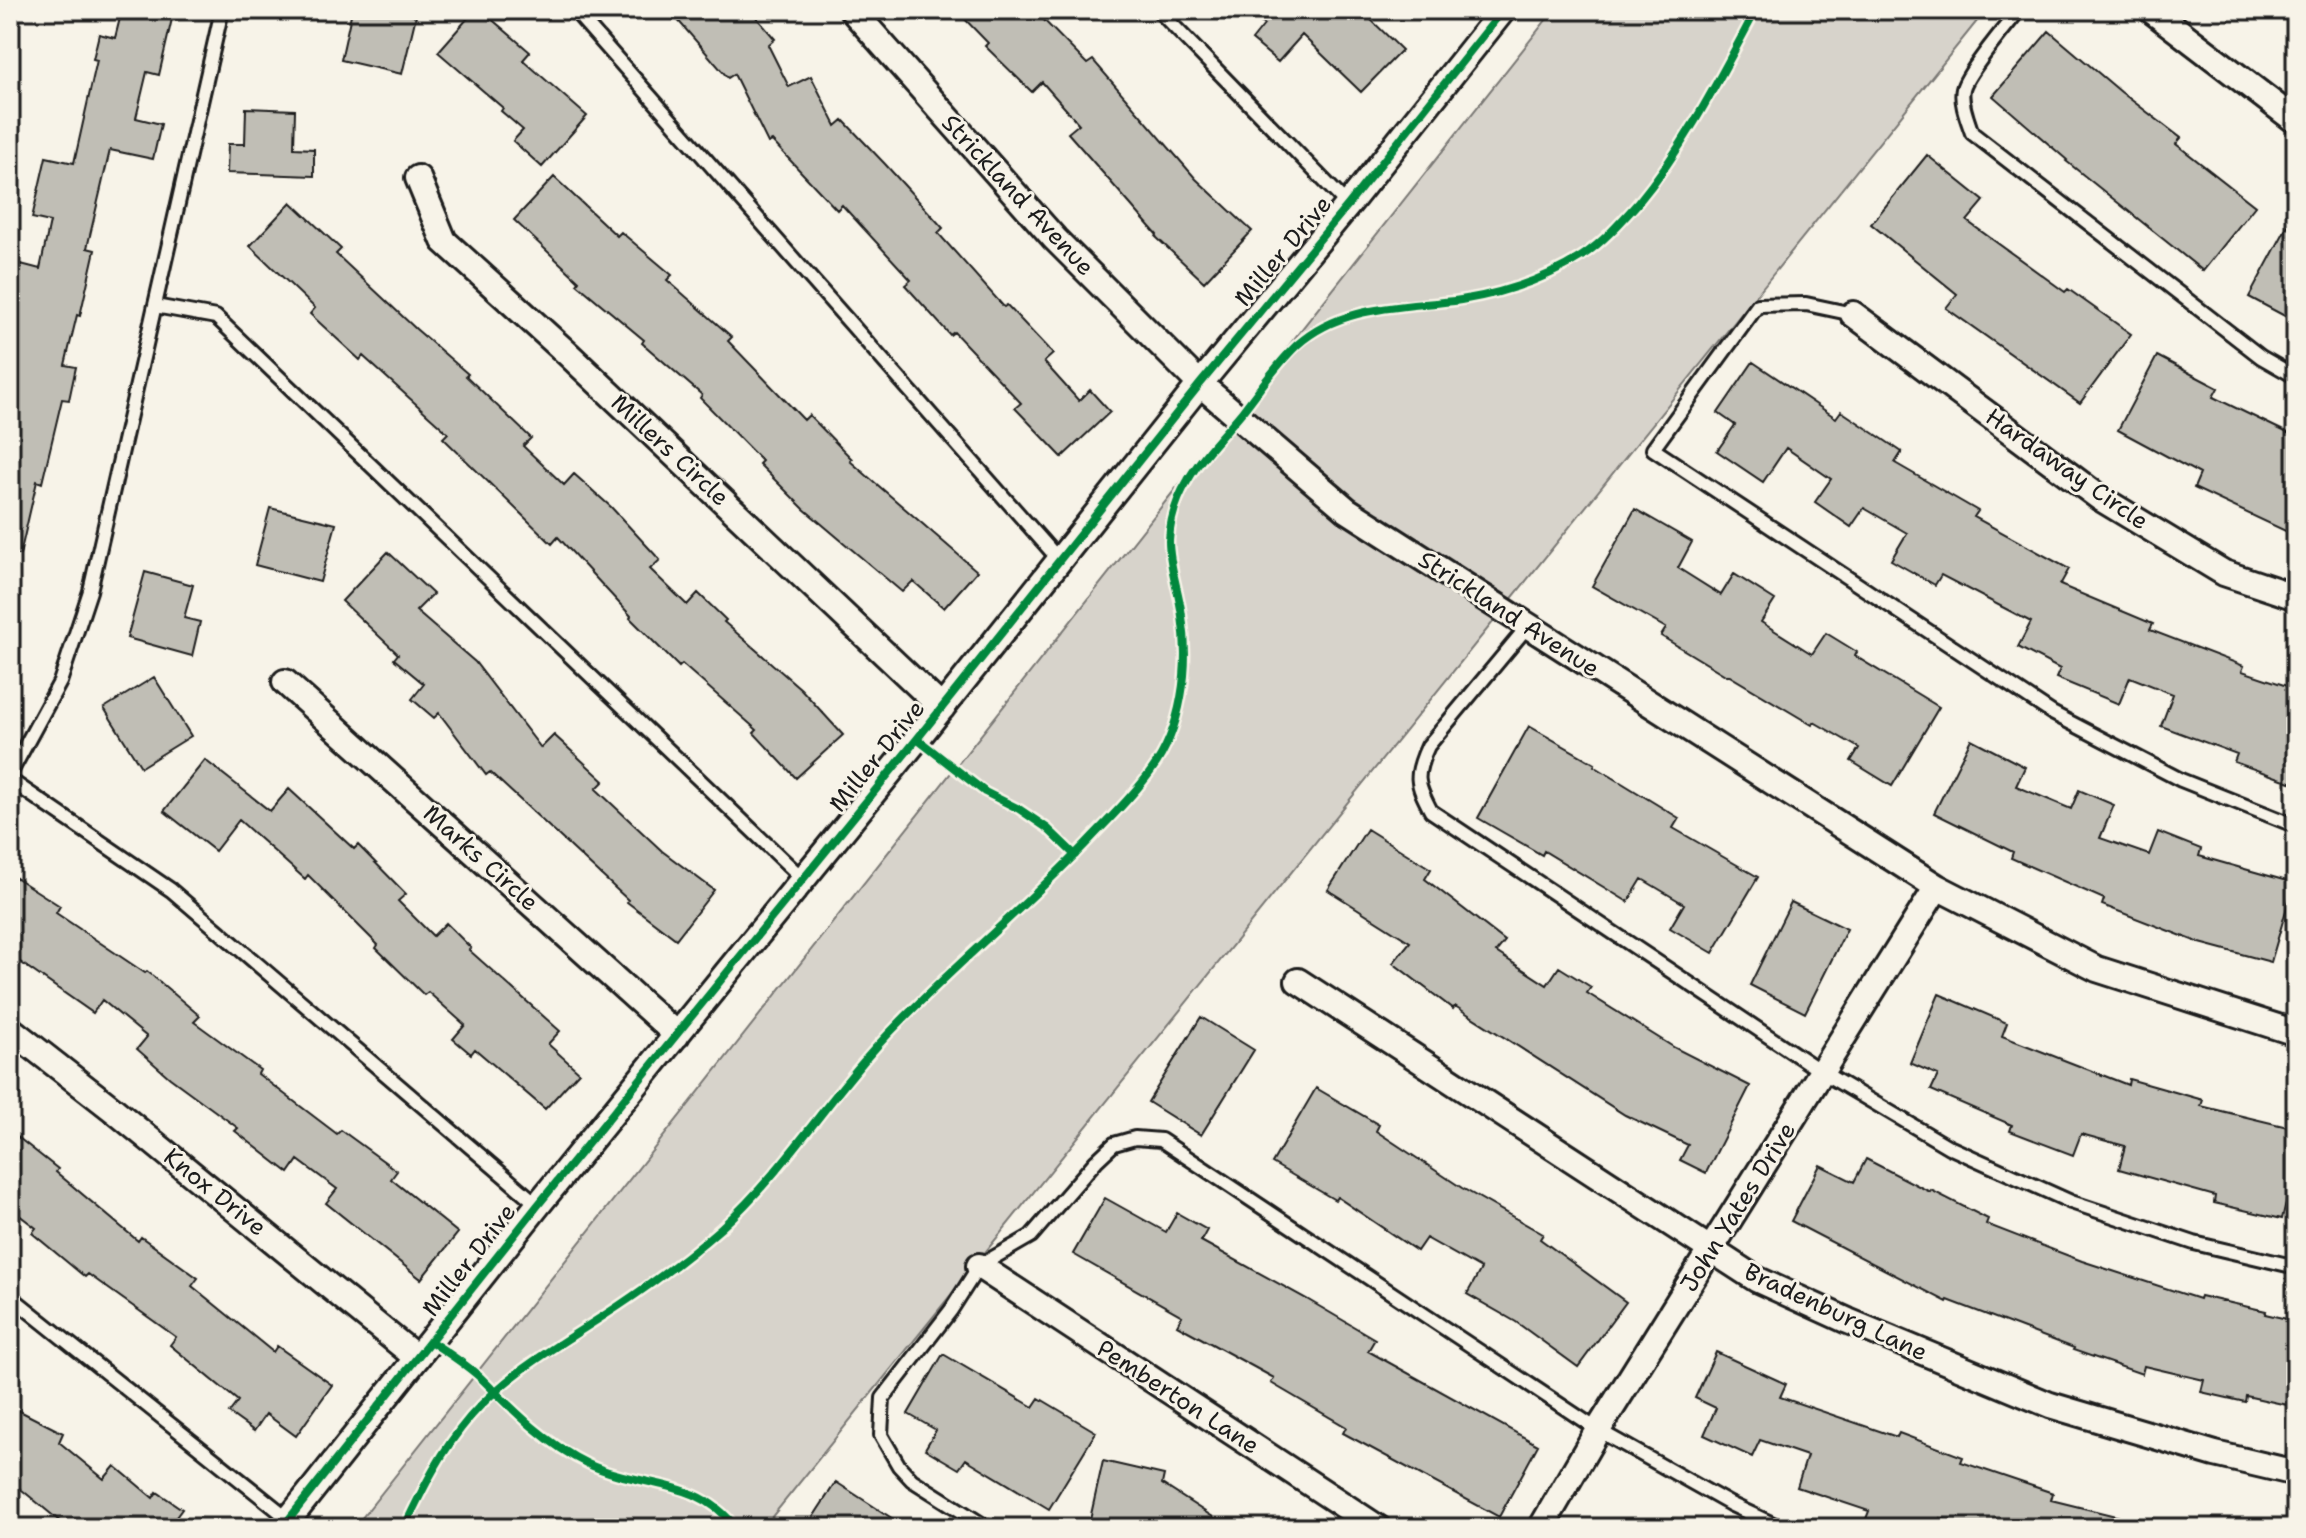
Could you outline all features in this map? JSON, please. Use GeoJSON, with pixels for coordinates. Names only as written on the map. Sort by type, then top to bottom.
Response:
{"type":"FeatureCollection","features":[{"type":"Feature","properties":{"kind":"street","name":"Strickland Avenue"},"geometry":{"type":"LineString","coordinates":[[852,10],[1055,239],[1200,384],[1347,510],[1937,887],[2097,969],[2296,1033]]}},
{"type":"Feature","properties":{"kind":"street"},"geometry":{"type":"LineString","coordinates":[[2151,10],[2296,121]]}},
{"type":"Feature","properties":{"kind":"street","name":"Miller Drive"},"geometry":{"type":"LineString","coordinates":[[285,1524],[538,1205],[1348,205],[1493,14]]}},
{"type":"Feature","properties":{"kind":"street","name":"Millers Circle"},"geometry":{"type":"LineString","coordinates":[[418,178],[444,241],[942,708]]}},
{"type":"Feature","properties":{"kind":"street","name":"Hardaway Circle"},"geometry":{"type":"LineString","coordinates":[[1853,314],[2100,498],[2224,573],[2296,597]]}},
{"type":"Feature","properties":{"kind":"street","name":"Marks Circle"},"geometry":{"type":"LineString","coordinates":[[285,682],[677,1035]]}},
{"type":"Feature","properties":{"kind":"street","name":"John Yates Drive"},"geometry":{"type":"LineString","coordinates":[[1541,1528],[1598,1430],[1937,887]]}},
{"type":"Feature","properties":{"kind":"street","name":"Bradenburg Lane"},"geometry":{"type":"LineString","coordinates":[[1298,981],[1756,1279],[2050,1405],[2215,1454],[2296,1473]]}},
{"type":"Feature","properties":{"kind":"street","name":"Knox Drive"},"geometry":{"type":"LineString","coordinates":[[10,1029],[417,1358]]}},
{"type":"Feature","properties":{"kind":"street","name":"Pemberton Lane"},"geometry":{"type":"LineString","coordinates":[[979,1266],[1378,1528]]}},
{"type":"Feature","properties":{"kind":"lane"},"geometry":{"type":"LineString","coordinates":[[222,10],[90,591],[60,682],[10,777],[171,890],[538,1205]]}},
{"type":"Feature","properties":{"kind":"lane"},"geometry":{"type":"LineString","coordinates":[[574,10],[1060,561]]}},
{"type":"Feature","properties":{"kind":"lane"},"geometry":{"type":"LineString","coordinates":[[1158,10],[1348,205]]}},
{"type":"Feature","properties":{"kind":"lane"},"geometry":{"type":"LineString","coordinates":[[2019,10],[1962,90],[1972,133],[2261,357],[2296,377]]}},
{"type":"Feature","properties":{"kind":"lane"},"geometry":{"type":"LineString","coordinates":[[1853,314],[1806,304],[1758,305],[1653,449],[2052,713],[2181,780],[2296,826]]}},
{"type":"Feature","properties":{"kind":"lane"},"geometry":{"type":"LineString","coordinates":[[155,306],[216,317],[803,879]]}},
{"type":"Feature","properties":{"kind":"lane"},"geometry":{"type":"LineString","coordinates":[[1527,627],[1428,746],[1418,769],[1420,791],[1431,811],[1822,1072],[1949,1147],[2071,1202],[2194,1243],[2296,1267]]}},
{"type":"Feature","properties":{"kind":"lane"},"geometry":{"type":"LineString","coordinates":[[988,1528],[912,1480],[899,1466],[881,1435],[883,1398],[951,1310],[979,1266],[1031,1236],[1114,1144],[1135,1138],[1161,1140],[1598,1430],[1730,1504],[1781,1528]]}},
{"type":"Feature","properties":{"kind":"lane"},"geometry":{"type":"LineString","coordinates":[[10,1296],[285,1524]]}},
{"type":"Feature","properties":{"kind":"shaded area"},"geometry":{"type":"Polygon","coordinates":[[[1554,10],[1986,10],[763,1528],[354,1528],[1554,10]]]}},
{"type":"Feature","properties":{"kind":"building"},"geometry":{"type":"Polygon","coordinates":[[[122,10],[174,10],[159,75],[147,72],[136,118],[161,124],[153,159],[110,150],[87,248],[95,250],[65,365],[76,367],[69,400],[62,399],[42,483],[37,481],[20,555],[10,554],[10,332],[17,301],[13,300],[21,264],[40,269],[50,222],[32,218],[46,157],[74,163],[97,60],[93,59],[99,34],[115,38],[122,10]]]}},
{"type":"Feature","properties":{"kind":"building"},"geometry":{"type":"Polygon","coordinates":[[[352,10],[388,10],[416,16],[402,74],[341,60],[352,10]]]}},
{"type":"Feature","properties":{"kind":"building"},"geometry":{"type":"Polygon","coordinates":[[[475,10],[481,10],[530,52],[523,60],[587,116],[542,167],[513,141],[523,130],[501,111],[503,108],[438,52],[475,10]]]}},
{"type":"Feature","properties":{"kind":"building"},"geometry":{"type":"Polygon","coordinates":[[[669,10],[750,10],[775,39],[768,45],[789,87],[811,76],[836,126],[843,120],[943,228],[938,233],[1004,307],[1007,305],[1053,354],[1044,362],[1079,401],[1090,390],[1110,412],[1062,457],[1015,408],[1021,403],[954,332],[950,335],[905,285],[911,280],[842,205],[837,210],[772,141],[768,143],[734,74],[728,78],[669,10]]]}},
{"type":"Feature","properties":{"kind":"building"},"geometry":{"type":"Polygon","coordinates":[[[956,10],[1034,10],[1087,64],[1093,60],[1196,179],[1252,231],[1204,282],[1156,237],[1068,133],[1079,124],[1042,82],[1032,92],[985,46],[988,43],[956,10]]]}},
{"type":"Feature","properties":{"kind":"building"},"geometry":{"type":"Polygon","coordinates":[[[1246,10],[1361,10],[1402,50],[1361,92],[1302,35],[1278,62],[1252,40],[1264,25],[1246,10]]]}},
{"type":"Feature","properties":{"kind":"building"},"geometry":{"type":"Polygon","coordinates":[[[2049,31],[2181,138],[2176,144],[2255,206],[2203,271],[2066,161],[1993,96],[2049,31]]]}},
{"type":"Feature","properties":{"kind":"building"},"geometry":{"type":"Polygon","coordinates":[[[246,108],[295,110],[294,148],[314,149],[314,176],[227,173],[228,144],[245,144],[246,108]]]}},
{"type":"Feature","properties":{"kind":"building"},"geometry":{"type":"Polygon","coordinates":[[[1927,155],[1984,201],[1967,221],[2065,292],[2068,289],[2131,334],[2080,403],[1946,308],[1957,294],[1871,224],[1927,155]]]}},
{"type":"Feature","properties":{"kind":"building"},"geometry":{"type":"Polygon","coordinates":[[[554,177],[617,236],[621,232],[672,275],[667,280],[732,337],[728,341],[804,420],[809,415],[852,459],[850,461],[977,571],[944,608],[913,581],[902,592],[804,509],[759,464],[762,461],[700,398],[702,395],[642,343],[644,340],[577,284],[579,281],[514,220],[554,177]]]}},
{"type":"Feature","properties":{"kind":"building"},"geometry":{"type":"Polygon","coordinates":[[[291,202],[341,249],[336,254],[468,374],[466,376],[531,438],[523,446],[564,485],[574,474],[611,507],[660,560],[650,569],[687,605],[698,593],[726,620],[724,622],[801,689],[843,735],[796,778],[754,733],[757,730],[682,664],[679,667],[630,618],[558,537],[552,544],[443,438],[448,433],[363,356],[360,360],[310,314],[315,308],[250,246],[291,202]]]}},
{"type":"Feature","properties":{"kind":"building"},"geometry":{"type":"Polygon","coordinates":[[[2296,210],[2296,322],[2249,297],[2296,210]]]}},
{"type":"Feature","properties":{"kind":"building"},"geometry":{"type":"Polygon","coordinates":[[[2157,356],[2218,388],[2213,397],[2296,437],[2296,536],[2194,488],[2200,474],[2118,430],[2157,356]]]}},
{"type":"Feature","properties":{"kind":"building"},"geometry":{"type":"Polygon","coordinates":[[[1753,362],[1836,418],[1841,411],[1902,452],[1895,463],[1978,511],[1974,517],[2069,569],[2060,585],[2153,624],[2150,630],[2244,666],[2242,671],[2296,689],[2296,784],[2234,762],[2237,754],[2161,726],[2173,694],[2130,677],[2119,704],[2056,678],[2060,669],[2018,647],[2031,622],[1941,575],[1935,585],[1891,560],[1907,533],[1864,508],[1851,527],[1815,502],[1831,479],[1786,448],[1763,482],[1717,451],[1735,425],[1718,413],[1753,362]]]}},
{"type":"Feature","properties":{"kind":"building"},"geometry":{"type":"Polygon","coordinates":[[[270,508],[336,524],[320,582],[255,565],[270,508]]]}},
{"type":"Feature","properties":{"kind":"building"},"geometry":{"type":"Polygon","coordinates":[[[1635,509],[1692,542],[1678,568],[1721,595],[1734,574],[1775,600],[1761,622],[1812,654],[1826,633],[1857,652],[1855,656],[1939,707],[1892,786],[1851,761],[1859,748],[1814,722],[1812,725],[1661,636],[1666,628],[1592,586],[1635,509]]]}},
{"type":"Feature","properties":{"kind":"building"},"geometry":{"type":"Polygon","coordinates":[[[388,552],[433,594],[416,611],[475,662],[541,748],[554,735],[604,781],[596,789],[662,851],[714,890],[676,939],[627,902],[490,772],[486,775],[439,713],[434,718],[412,699],[424,684],[394,659],[398,654],[342,601],[388,552]]]}},
{"type":"Feature","properties":{"kind":"building"},"geometry":{"type":"Polygon","coordinates":[[[145,572],[193,585],[184,618],[200,622],[192,656],[127,638],[145,572]]]}},
{"type":"Feature","properties":{"kind":"building"},"geometry":{"type":"Polygon","coordinates":[[[154,677],[191,736],[141,767],[104,708],[154,677]]]}},
{"type":"Feature","properties":{"kind":"building"},"geometry":{"type":"Polygon","coordinates":[[[1529,726],[1679,818],[1673,828],[1758,877],[1713,953],[1670,928],[1684,904],[1642,879],[1628,902],[1544,851],[1542,855],[1478,818],[1529,726]]]}},
{"type":"Feature","properties":{"kind":"building"},"geometry":{"type":"Polygon","coordinates":[[[1971,739],[2025,767],[2016,786],[2071,809],[2079,790],[2114,805],[2100,838],[2149,855],[2158,832],[2201,849],[2199,856],[2294,883],[2271,962],[2200,943],[2102,905],[2104,899],[2011,858],[2013,852],[1934,813],[1971,739]]]}},
{"type":"Feature","properties":{"kind":"building"},"geometry":{"type":"Polygon","coordinates":[[[205,760],[270,811],[289,789],[354,849],[358,845],[406,894],[398,901],[433,936],[446,923],[471,948],[469,950],[560,1031],[548,1044],[579,1072],[545,1109],[475,1049],[471,1054],[453,1039],[465,1025],[428,992],[424,995],[308,875],[305,879],[239,820],[215,851],[164,811],[205,760]]]}},
{"type":"Feature","properties":{"kind":"building"},"geometry":{"type":"Polygon","coordinates":[[[1367,829],[1431,869],[1425,879],[1505,941],[1496,952],[1547,985],[1559,967],[1591,987],[1587,993],[1675,1048],[1750,1086],[1706,1173],[1680,1160],[1688,1145],[1625,1115],[1455,1006],[1453,1009],[1393,963],[1410,942],[1328,890],[1367,829]]]}},
{"type":"Feature","properties":{"kind":"building"},"geometry":{"type":"Polygon","coordinates":[[[10,874],[60,906],[56,913],[145,973],[147,971],[200,1016],[194,1022],[260,1070],[258,1074],[337,1134],[341,1130],[397,1171],[391,1179],[458,1233],[421,1279],[326,1203],[337,1189],[298,1160],[289,1173],[235,1131],[238,1128],[170,1078],[137,1049],[147,1037],[102,1000],[93,1013],[10,955],[10,874]]]}},
{"type":"Feature","properties":{"kind":"building"},"geometry":{"type":"Polygon","coordinates":[[[1791,902],[1847,929],[1805,1013],[1750,985],[1791,902]]]}},
{"type":"Feature","properties":{"kind":"building"},"geometry":{"type":"Polygon","coordinates":[[[1939,994],[2007,1023],[2002,1036],[2128,1085],[2129,1079],[2203,1100],[2201,1106],[2296,1129],[2296,1161],[2282,1219],[2214,1203],[2215,1196],[2119,1169],[2125,1146],[2081,1134],[2073,1155],[2010,1131],[2012,1125],[1931,1090],[1938,1075],[1910,1063],[1939,994]]]}},
{"type":"Feature","properties":{"kind":"building"},"geometry":{"type":"Polygon","coordinates":[[[1201,1017],[1254,1050],[1201,1135],[1148,1102],[1201,1017]]]}},
{"type":"Feature","properties":{"kind":"building"},"geometry":{"type":"Polygon","coordinates":[[[1316,1088],[1379,1125],[1376,1131],[1462,1188],[1543,1234],[1540,1239],[1626,1302],[1578,1367],[1516,1322],[1467,1294],[1481,1269],[1426,1238],[1417,1251],[1337,1197],[1335,1200],[1272,1163],[1316,1088]]]}},
{"type":"Feature","properties":{"kind":"building"},"geometry":{"type":"Polygon","coordinates":[[[10,1131],[58,1169],[56,1172],[138,1241],[141,1237],[198,1278],[192,1286],[273,1352],[277,1346],[332,1385],[296,1436],[266,1414],[254,1431],[229,1413],[238,1401],[170,1345],[176,1337],[88,1274],[85,1277],[32,1233],[36,1228],[10,1208],[10,1131]]]}},
{"type":"Feature","properties":{"kind":"building"},"geometry":{"type":"Polygon","coordinates":[[[1866,1159],[1988,1219],[1986,1224],[2082,1261],[2199,1299],[2200,1296],[2296,1321],[2296,1407],[2246,1396],[2245,1402],[2201,1392],[2204,1380],[2144,1366],[2142,1374],[2073,1350],[1947,1302],[1791,1221],[1820,1165],[1854,1182],[1866,1159]]]}},
{"type":"Feature","properties":{"kind":"building"},"geometry":{"type":"Polygon","coordinates":[[[1105,1198],[1166,1232],[1177,1213],[1207,1230],[1201,1241],[1375,1339],[1368,1351],[1538,1445],[1499,1517],[1343,1433],[1346,1427],[1271,1383],[1274,1378],[1177,1325],[1182,1316],[1073,1254],[1105,1198]]]}},
{"type":"Feature","properties":{"kind":"building"},"geometry":{"type":"Polygon","coordinates":[[[1716,1352],[1786,1384],[1780,1397],[1897,1437],[1899,1433],[1963,1457],[1961,1462],[2053,1493],[2051,1500],[2128,1519],[2127,1528],[1970,1528],[1940,1518],[1936,1528],[1890,1528],[1866,1519],[1869,1511],[1797,1487],[1807,1456],[1760,1440],[1752,1457],[1704,1435],[1716,1408],[1695,1398],[1716,1352]]]}},
{"type":"Feature","properties":{"kind":"building"},"geometry":{"type":"Polygon","coordinates":[[[943,1354],[1033,1407],[1039,1398],[1096,1432],[1049,1509],[966,1459],[959,1469],[925,1449],[936,1430],[908,1414],[943,1354]]]}},
{"type":"Feature","properties":{"kind":"building"},"geometry":{"type":"Polygon","coordinates":[[[10,1406],[63,1433],[59,1442],[104,1479],[115,1466],[153,1498],[157,1492],[182,1509],[168,1528],[68,1528],[22,1490],[10,1484],[10,1406]]]}},
{"type":"Feature","properties":{"kind":"building"},"geometry":{"type":"Polygon","coordinates":[[[1103,1461],[1164,1475],[1162,1484],[1230,1528],[1088,1528],[1103,1461]]]}},
{"type":"Feature","properties":{"kind":"building"},"geometry":{"type":"Polygon","coordinates":[[[836,1482],[907,1528],[806,1528],[836,1482]]]}},
{"type":"Feature","properties":{"kind":"cycle path"},"geometry":{"type":"LineString","coordinates":[[282,1528],[538,1205],[1503,10]]}},
{"type":"Feature","properties":{"kind":"cycle path"},"geometry":{"type":"LineString","coordinates":[[404,1528],[441,1457],[486,1400],[540,1357],[657,1279],[721,1228],[768,1180],[853,1074],[898,1024],[1069,860],[1144,780],[1170,736],[1177,717],[1184,676],[1182,616],[1169,550],[1175,509],[1200,462],[1282,361],[1297,345],[1334,322],[1375,310],[1461,300],[1509,289],[1554,272],[1590,250],[1637,204],[1671,158],[1756,10]]}},
{"type":"Feature","properties":{"kind":"cycle path"},"geometry":{"type":"LineString","coordinates":[[917,739],[985,792],[1047,828],[1075,855]]}},
{"type":"Feature","properties":{"kind":"cycle path"},"geometry":{"type":"LineString","coordinates":[[430,1341],[472,1370],[533,1427],[573,1456],[608,1472],[686,1491],[721,1511],[736,1528]]}}]}
